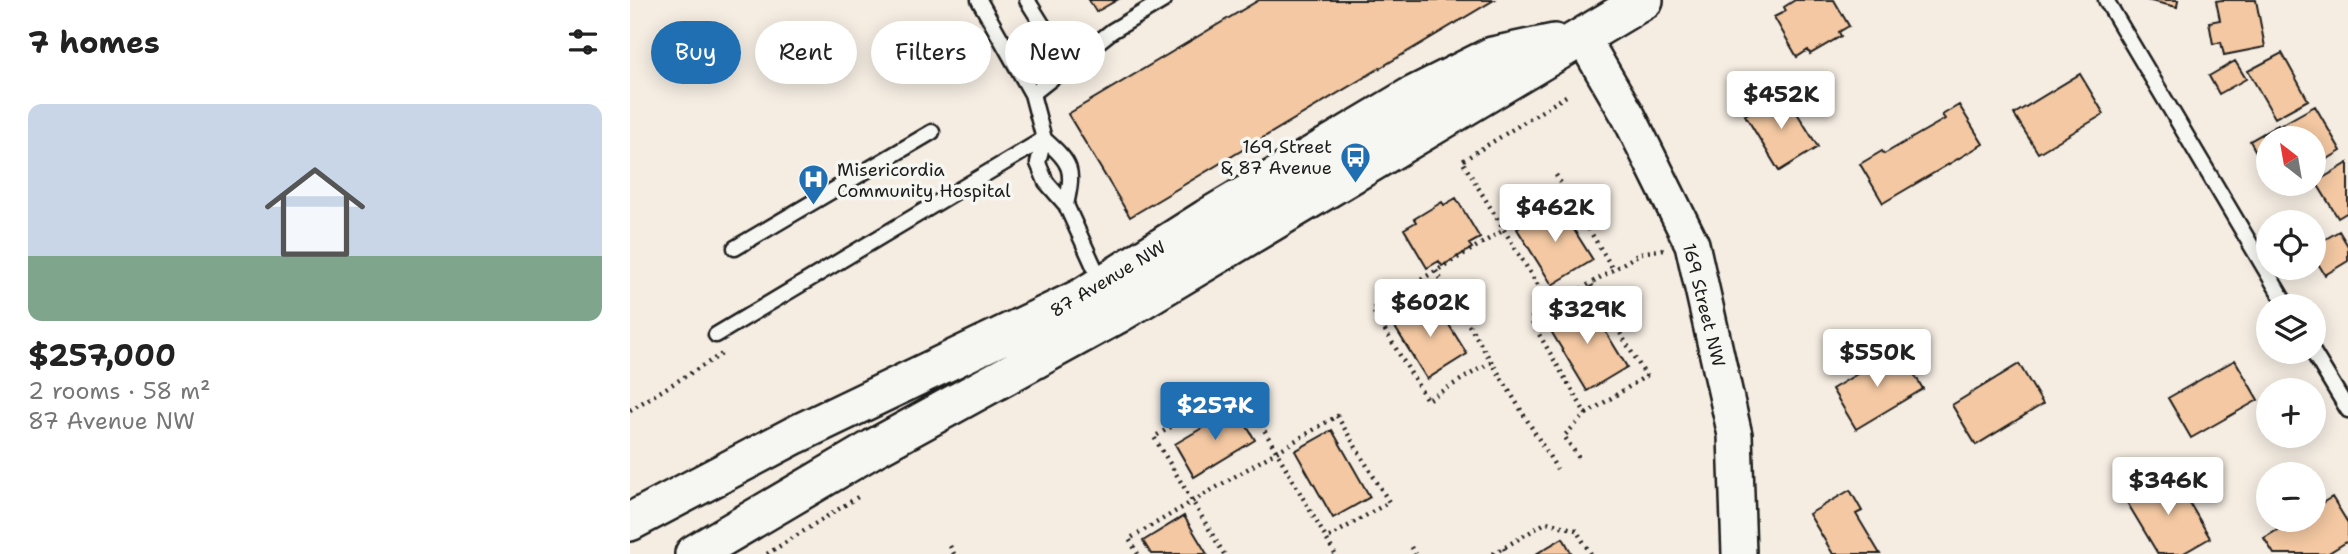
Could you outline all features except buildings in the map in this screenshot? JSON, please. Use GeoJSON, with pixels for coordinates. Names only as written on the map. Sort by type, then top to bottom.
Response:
{"type":"FeatureCollection","features":[{"type":"Feature","properties":{"kind":"main road","name":"87 Avenue NW"},"geometry":{"type":"LineString","coordinates":[[694,554],[874,448],[1110,299],[1583,38],[1644,0]]}},
{"type":"Feature","properties":{"kind":"main road","name":"87 Avenue NW"},"geometry":{"type":"LineString","coordinates":[[630,522],[794,435],[1040,319],[1110,299]]}},
{"type":"Feature","properties":{"kind":"street","name":"169 Street NW"},"geometry":{"type":"LineString","coordinates":[[1583,38],[1630,120],[1692,244],[1735,435],[1739,554]]}},
{"type":"Feature","properties":{"kind":"lane"},"geometry":{"type":"LineString","coordinates":[[979,0],[1032,94],[1044,139],[1038,163],[1046,182],[1066,205],[1110,299]]}},
{"type":"Feature","properties":{"kind":"lane"},"geometry":{"type":"LineString","coordinates":[[1027,0],[1040,21]]}},
{"type":"Feature","properties":{"kind":"lane"},"geometry":{"type":"LineString","coordinates":[[1105,37],[1164,0]]}},
{"type":"Feature","properties":{"kind":"lane"},"geometry":{"type":"LineString","coordinates":[[2106,0],[2280,294]]}},
{"type":"Feature","properties":{"kind":"lane"},"geometry":{"type":"LineString","coordinates":[[1032,94],[1045,84]]}},
{"type":"Feature","properties":{"kind":"lane"},"geometry":{"type":"LineString","coordinates":[[735,248],[932,132]]}},
{"type":"Feature","properties":{"kind":"lane"},"geometry":{"type":"LineString","coordinates":[[1044,139],[1062,155],[1072,177],[1066,205]]}},
{"type":"Feature","properties":{"kind":"lane"},"geometry":{"type":"LineString","coordinates":[[716,335],[1044,139]]}},
{"type":"Feature","properties":{"kind":"lane"},"geometry":{"type":"LineString","coordinates":[[2321,364],[2348,410]]}},
{"type":"Feature","properties":{"kind":"path"},"geometry":{"type":"LineString","coordinates":[[1551,307],[1462,161],[1566,96]]}},
{"type":"Feature","properties":{"kind":"path"},"geometry":{"type":"LineString","coordinates":[[1556,175],[1614,270]]}},
{"type":"Feature","properties":{"kind":"path"},"geometry":{"type":"LineString","coordinates":[[1491,362],[1427,400],[1372,309],[1504,230]]}},
{"type":"Feature","properties":{"kind":"path"},"geometry":{"type":"LineString","coordinates":[[1586,414],[1530,319],[1641,253],[1692,244]]}},
{"type":"Feature","properties":{"kind":"path"},"geometry":{"type":"LineString","coordinates":[[1436,271],[1557,470]]}},
{"type":"Feature","properties":{"kind":"path"},"geometry":{"type":"LineString","coordinates":[[1581,461],[1564,436],[1586,414],[1646,376],[1590,283]]}},
{"type":"Feature","properties":{"kind":"path"},"geometry":{"type":"LineString","coordinates":[[1224,554],[1154,437],[1239,386],[1335,554]]}},
{"type":"Feature","properties":{"kind":"path"},"geometry":{"type":"LineString","coordinates":[[1138,554],[1129,539],[1337,416],[1389,502],[1326,539]]}},
{"type":"Feature","properties":{"kind":"path"},"geometry":{"type":"LineString","coordinates":[[1493,554],[1547,522],[1576,530],[1591,554]]}},
{"type":"Feature","properties":{"kind":"path"},"geometry":{"type":"LineString","coordinates":[[950,546],[954,554]]}},
{"type":"Feature","properties":{"kind":"path"},"geometry":{"type":"LineString","coordinates":[[1411,547],[1415,554]]}},
{"type":"Feature","properties":{"kind":"path"},"geometry":{"type":"LineString","coordinates":[[1504,548],[1507,554]]}},
{"type":"Feature","properties":{"kind":"place","name":"169 Street & 87 Avenue"},"geometry":{"type":"Point","coordinates":[1355,184]}},
{"type":"Feature","properties":{"kind":"place","name":"Misericordia Community Hospital"},"geometry":{"type":"Point","coordinates":[814,207]}}]}
